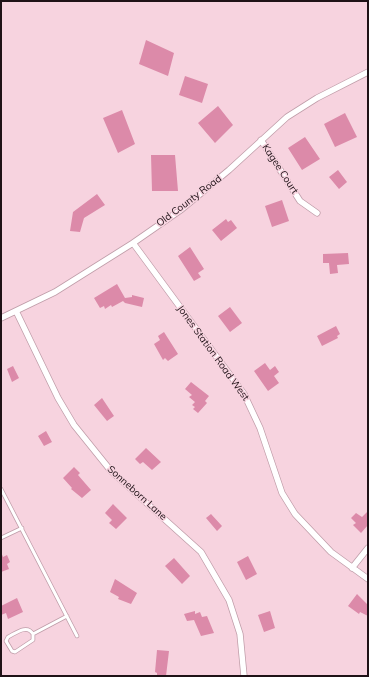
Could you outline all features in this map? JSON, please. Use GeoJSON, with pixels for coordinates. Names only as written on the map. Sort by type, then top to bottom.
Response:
{"type":"FeatureCollection","features":[{"type":"Feature","properties":{"kind":"street","name":"Old County Road"},"geometry":{"type":"LineString","coordinates":[[1,318],[54,292],[133,243],[205,191],[261,140],[301,107],[368,72]]}},
{"type":"Feature","properties":{"kind":"street","name":"Kagee Court"},"geometry":{"type":"LineString","coordinates":[[261,140],[300,200],[317,214]]}},
{"type":"Feature","properties":{"kind":"street","name":"Jones Station Road West"},"geometry":{"type":"LineString","coordinates":[[133,243],[244,394],[255,414],[277,480],[289,505],[312,533],[331,552],[368,579]]}},
{"type":"Feature","properties":{"kind":"street","name":"Sonneborn Lane"},"geometry":{"type":"LineString","coordinates":[[16,311],[58,398],[74,425],[111,471],[201,552],[229,600],[240,634],[244,676]]}},
{"type":"Feature","properties":{"kind":"street"},"geometry":{"type":"LineString","coordinates":[[352,568],[368,548]]}},
{"type":"Feature","properties":{"kind":"lane"},"geometry":{"type":"LineString","coordinates":[[1,489],[77,636]]}},
{"type":"Feature","properties":{"kind":"lane"},"geometry":{"type":"LineString","coordinates":[[1,538],[22,528]]}},
{"type":"Feature","properties":{"kind":"lane"},"geometry":{"type":"LineString","coordinates":[[33,634],[67,616]]}},
{"type":"Feature","properties":{"kind":"lane"},"geometry":{"type":"LineString","coordinates":[[25,629],[29,630],[33,634],[33,640],[30,643],[14,652],[6,641],[8,637],[25,629]]}},
{"type":"Feature","properties":{"kind":"building"},"geometry":{"type":"Polygon","coordinates":[[[146,40],[174,53],[168,76],[139,64],[146,40]]]}},
{"type":"Feature","properties":{"kind":"building"},"geometry":{"type":"Polygon","coordinates":[[[185,76],[208,84],[202,103],[179,95],[185,76]]]}},
{"type":"Feature","properties":{"kind":"building"},"geometry":{"type":"Polygon","coordinates":[[[218,106],[233,125],[215,143],[198,123],[218,106]]]}},
{"type":"Feature","properties":{"kind":"building"},"geometry":{"type":"Polygon","coordinates":[[[122,110],[135,144],[118,153],[103,118],[122,110]]]}},
{"type":"Feature","properties":{"kind":"building"},"geometry":{"type":"Polygon","coordinates":[[[345,113],[357,137],[335,147],[324,124],[345,113]]]}},
{"type":"Feature","properties":{"kind":"building"},"geometry":{"type":"Polygon","coordinates":[[[305,137],[320,159],[302,170],[288,148],[305,137]]]}},
{"type":"Feature","properties":{"kind":"building"},"geometry":{"type":"Polygon","coordinates":[[[151,155],[175,155],[178,191],[152,191],[151,155]]]}},
{"type":"Feature","properties":{"kind":"building"},"geometry":{"type":"Polygon","coordinates":[[[338,170],[347,182],[339,189],[329,177],[338,170]]]}},
{"type":"Feature","properties":{"kind":"building"},"geometry":{"type":"Polygon","coordinates":[[[97,194],[105,205],[84,218],[80,232],[70,231],[73,212],[97,194]]]}},
{"type":"Feature","properties":{"kind":"building"},"geometry":{"type":"Polygon","coordinates":[[[282,200],[289,221],[272,227],[265,206],[282,200]]]}},
{"type":"Feature","properties":{"kind":"building"},"geometry":{"type":"Polygon","coordinates":[[[226,219],[228,222],[231,220],[237,228],[221,241],[212,230],[226,219]]]}},
{"type":"Feature","properties":{"kind":"building"},"geometry":{"type":"Polygon","coordinates":[[[190,247],[204,269],[198,273],[201,277],[194,281],[178,256],[190,247]]]}},
{"type":"Feature","properties":{"kind":"building"},"geometry":{"type":"Polygon","coordinates":[[[348,253],[349,264],[337,265],[338,273],[330,274],[329,263],[323,263],[323,254],[348,253]]]}},
{"type":"Feature","properties":{"kind":"building"},"geometry":{"type":"Polygon","coordinates":[[[117,284],[125,298],[132,297],[132,295],[144,298],[142,307],[125,303],[123,301],[112,307],[111,305],[105,309],[104,306],[100,308],[94,298],[117,284]]]}},
{"type":"Feature","properties":{"kind":"building"},"geometry":{"type":"Polygon","coordinates":[[[230,307],[242,323],[230,332],[218,316],[230,307]]]}},
{"type":"Feature","properties":{"kind":"building"},"geometry":{"type":"Polygon","coordinates":[[[336,326],[340,334],[337,336],[338,338],[322,346],[317,336],[336,326]]]}},
{"type":"Feature","properties":{"kind":"building"},"geometry":{"type":"Polygon","coordinates":[[[164,332],[178,354],[168,361],[165,358],[163,360],[154,344],[160,340],[158,336],[164,332]]]}},
{"type":"Feature","properties":{"kind":"building"},"geometry":{"type":"Polygon","coordinates":[[[265,363],[270,370],[275,366],[279,372],[274,376],[279,383],[268,391],[254,371],[265,363]]]}},
{"type":"Feature","properties":{"kind":"building"},"geometry":{"type":"Polygon","coordinates":[[[13,366],[19,378],[12,382],[7,369],[13,366]]]}},
{"type":"Feature","properties":{"kind":"building"},"geometry":{"type":"Polygon","coordinates":[[[191,382],[209,396],[205,401],[207,403],[198,413],[193,409],[195,407],[192,405],[195,402],[189,397],[192,395],[185,389],[191,382]]]}},
{"type":"Feature","properties":{"kind":"building"},"geometry":{"type":"Polygon","coordinates":[[[102,398],[114,416],[107,421],[94,405],[102,398]]]}},
{"type":"Feature","properties":{"kind":"building"},"geometry":{"type":"Polygon","coordinates":[[[46,431],[52,442],[44,446],[38,436],[46,431]]]}},
{"type":"Feature","properties":{"kind":"building"},"geometry":{"type":"Polygon","coordinates":[[[146,448],[161,462],[152,470],[143,462],[140,464],[135,459],[146,448]]]}},
{"type":"Feature","properties":{"kind":"building"},"geometry":{"type":"Polygon","coordinates":[[[74,467],[80,473],[78,475],[91,490],[82,498],[71,489],[72,488],[63,478],[74,467]]]}},
{"type":"Feature","properties":{"kind":"building"},"geometry":{"type":"Polygon","coordinates":[[[113,504],[127,518],[116,529],[109,523],[112,520],[105,513],[113,504]]]}},
{"type":"Feature","properties":{"kind":"building"},"geometry":{"type":"Polygon","coordinates":[[[368,511],[368,525],[361,533],[353,525],[356,523],[351,518],[356,513],[362,517],[368,511]]]}},
{"type":"Feature","properties":{"kind":"building"},"geometry":{"type":"Polygon","coordinates":[[[211,514],[222,526],[217,531],[206,518],[211,514]]]}},
{"type":"Feature","properties":{"kind":"building"},"geometry":{"type":"Polygon","coordinates":[[[1,552],[3,557],[7,555],[10,562],[7,564],[9,569],[1,572],[1,552]]]}},
{"type":"Feature","properties":{"kind":"building"},"geometry":{"type":"Polygon","coordinates":[[[248,556],[257,574],[246,580],[237,562],[248,556]]]}},
{"type":"Feature","properties":{"kind":"building"},"geometry":{"type":"Polygon","coordinates":[[[174,558],[190,576],[182,584],[165,566],[174,558]]]}},
{"type":"Feature","properties":{"kind":"building"},"geometry":{"type":"Polygon","coordinates":[[[115,579],[137,593],[131,604],[118,599],[119,597],[110,592],[115,579]]]}},
{"type":"Feature","properties":{"kind":"building"},"geometry":{"type":"Polygon","coordinates":[[[357,594],[368,605],[368,616],[360,612],[359,614],[348,606],[357,594]]]}},
{"type":"Feature","properties":{"kind":"building"},"geometry":{"type":"Polygon","coordinates":[[[17,598],[23,612],[8,619],[6,613],[1,615],[1,606],[17,598]]]}},
{"type":"Feature","properties":{"kind":"building"},"geometry":{"type":"Polygon","coordinates":[[[195,611],[195,614],[200,612],[202,617],[207,616],[214,633],[201,636],[194,620],[187,621],[184,614],[195,611]]]}},
{"type":"Feature","properties":{"kind":"building"},"geometry":{"type":"Polygon","coordinates":[[[270,611],[275,628],[264,632],[258,615],[270,611]]]}},
{"type":"Feature","properties":{"kind":"building"},"geometry":{"type":"Polygon","coordinates":[[[157,650],[169,651],[166,676],[157,676],[157,673],[155,672],[157,650]]]}}]}
